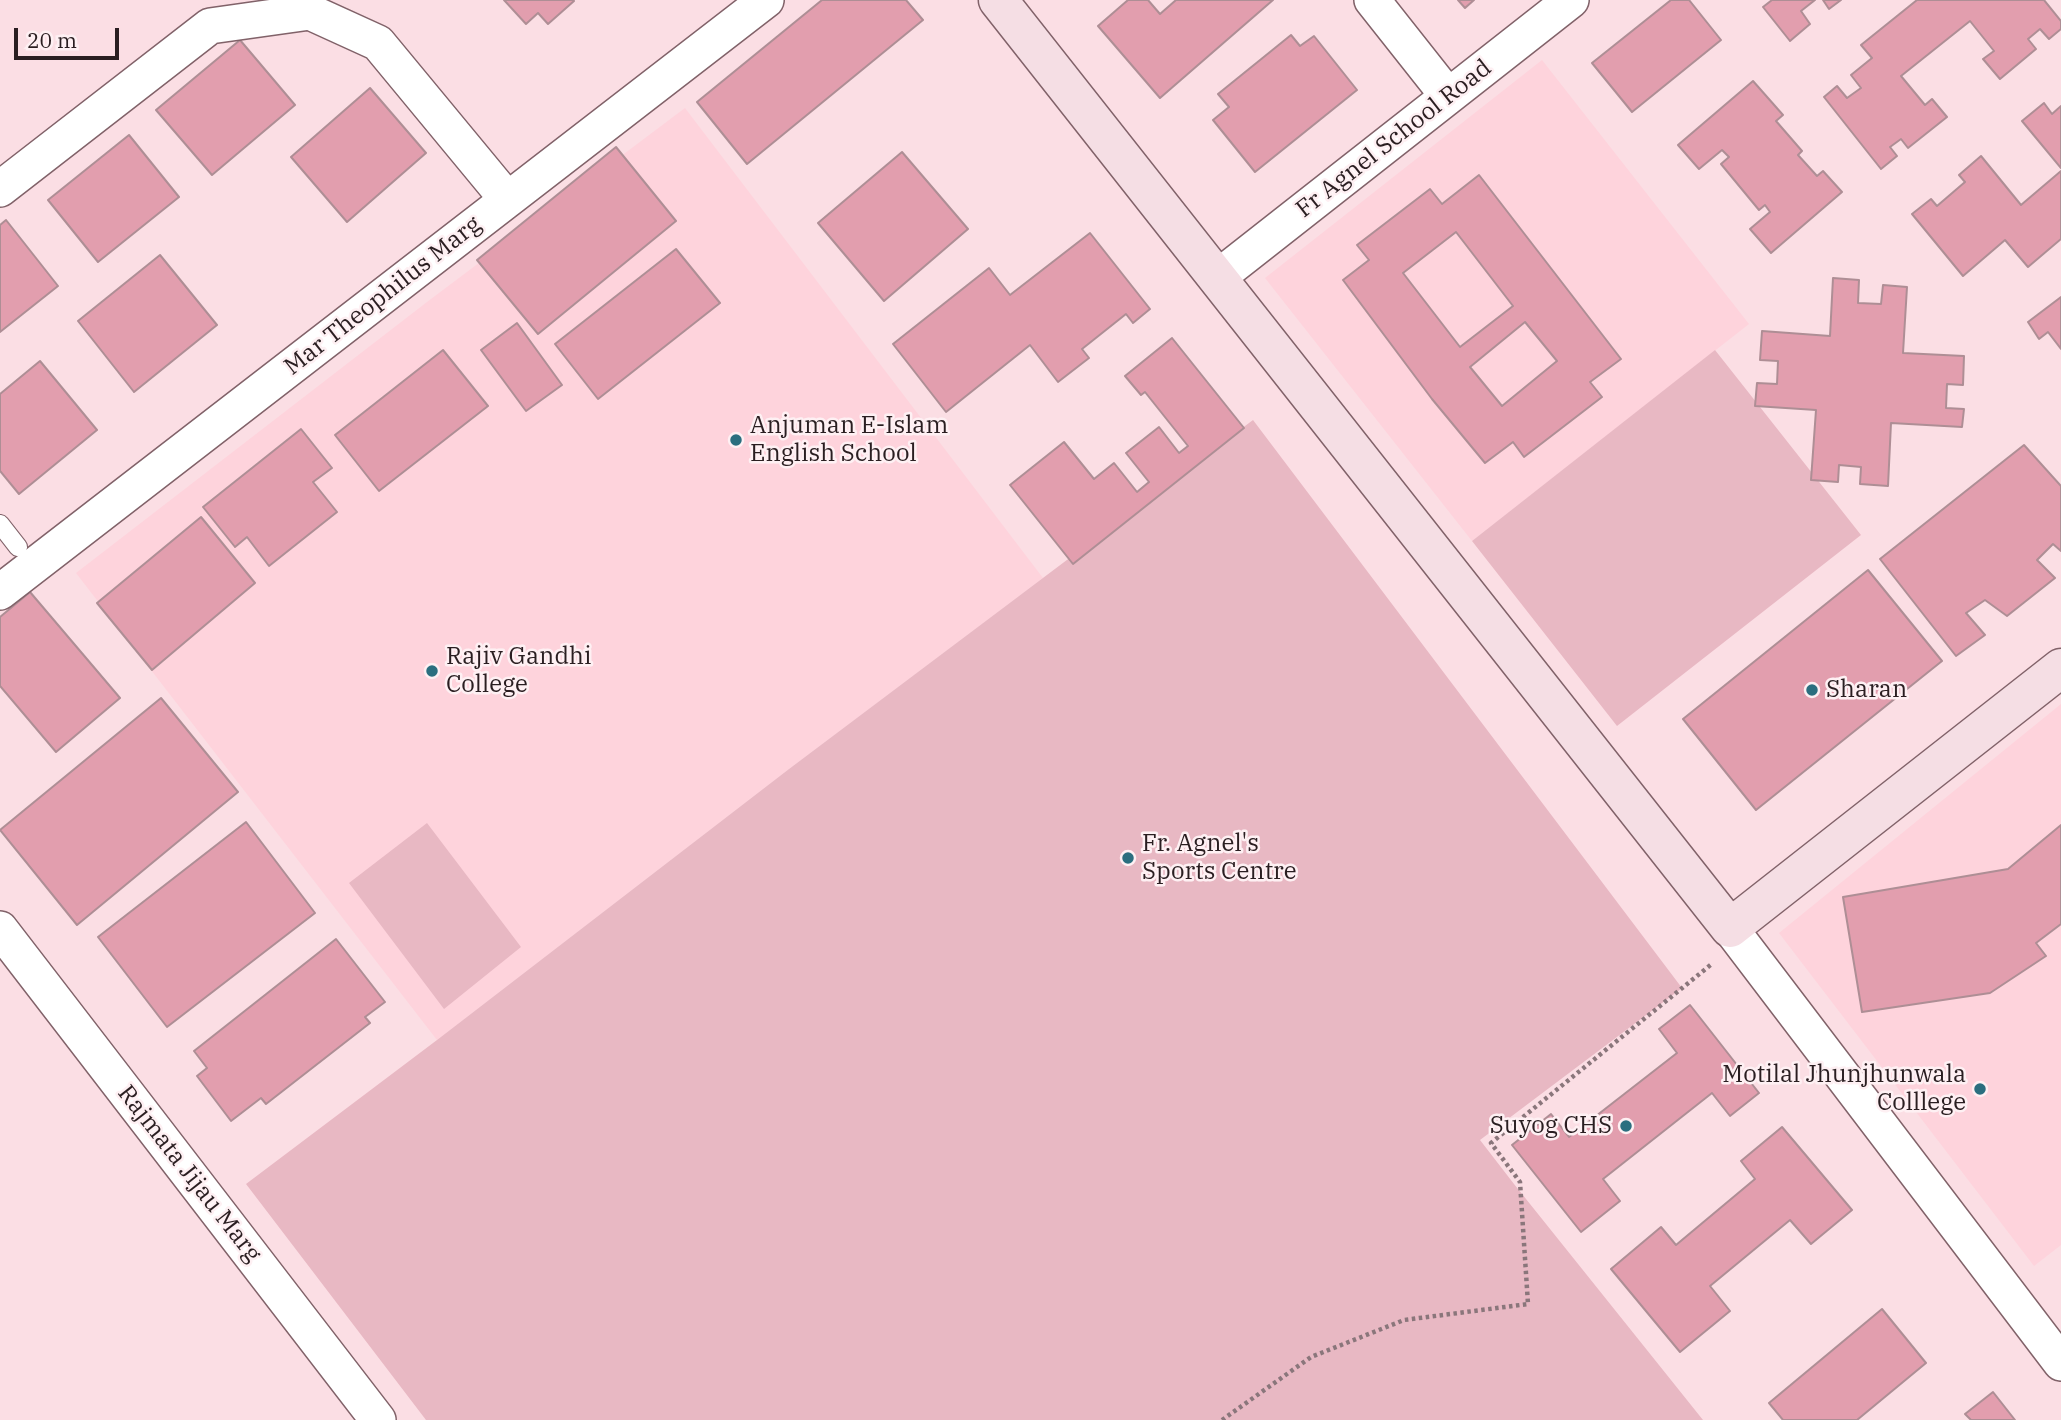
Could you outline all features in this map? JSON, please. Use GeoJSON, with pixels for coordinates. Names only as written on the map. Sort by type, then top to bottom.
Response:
{"type":"FeatureCollection","features":[{"type":"Feature","properties":{"kind":"street","name":"Mar Theophilus Marg"},"geometry":{"type":"LineString","coordinates":[[0,592],[766,0]]}},
{"type":"Feature","properties":{"kind":"street"},"geometry":{"type":"LineString","coordinates":[[998,0],[1735,935],[2061,1363]]}},
{"type":"Feature","properties":{"kind":"street"},"geometry":{"type":"LineString","coordinates":[[1372,0],[1448,96]]}},
{"type":"Feature","properties":{"kind":"street","name":"Fr Agnel School Road"},"geometry":{"type":"LineString","coordinates":[[1217,278],[1571,0]]}},
{"type":"Feature","properties":{"kind":"street"},"geometry":{"type":"LineString","coordinates":[[0,189],[211,26],[310,12],[378,43],[507,199]]}},
{"type":"Feature","properties":{"kind":"street"},"geometry":{"type":"LineString","coordinates":[[1735,935],[2061,668]]}},
{"type":"Feature","properties":{"kind":"street","name":"Rajmata Jijau Marg"},"geometry":{"type":"LineString","coordinates":[[0,929],[378,1420]]}},
{"type":"Feature","properties":{"kind":"lane"},"geometry":{"type":"LineString","coordinates":[[0,524],[18,547]]}},
{"type":"Feature","properties":{"kind":"path"},"geometry":{"type":"LineString","coordinates":[[1223,1420],[1311,1357],[1404,1320],[1528,1304],[1520,1182],[1491,1143],[1735,935]]}},
{"type":"Feature","properties":{"kind":"shaded area"},"geometry":{"type":"Polygon","coordinates":[[[1542,60],[1749,324],[1472,541],[1265,278],[1542,60]]]}},
{"type":"Feature","properties":{"kind":"shaded area"},"geometry":{"type":"Polygon","coordinates":[[[685,108],[1043,578],[789,769],[437,1040],[76,573],[427,302],[685,108]]]}},
{"type":"Feature","properties":{"kind":"shaded area"},"geometry":{"type":"Polygon","coordinates":[[[1715,350],[1861,535],[1617,726],[1472,541],[1715,350]]]}},
{"type":"Feature","properties":{"kind":"shaded area","name":"Fr. Agnel's Sports Centre"},"geometry":{"type":"Polygon","coordinates":[[[1253,420],[1682,988],[1480,1140],[1703,1420],[426,1420],[246,1184],[789,769],[1253,420]]]}},
{"type":"Feature","properties":{"kind":"shaded area","name":"Motilal Jhunjhunwala Colllege"},"geometry":{"type":"Polygon","coordinates":[[[2061,704],[2061,1245],[2034,1266],[1779,933],[2061,704]]]}},
{"type":"Feature","properties":{"kind":"shaded area"},"geometry":{"type":"Polygon","coordinates":[[[427,823],[521,947],[444,1009],[349,883],[427,823]]]}},
{"type":"Feature","properties":{"kind":"building"},"geometry":{"type":"Polygon","coordinates":[[[504,0],[574,1],[548,24],[538,13],[526,24],[504,0]]]}},
{"type":"Feature","properties":{"kind":"building"},"geometry":{"type":"Polygon","coordinates":[[[822,0],[906,0],[923,20],[747,164],[697,102],[822,0]]]}},
{"type":"Feature","properties":{"kind":"building"},"geometry":{"type":"Polygon","coordinates":[[[1128,0],[1148,0],[1160,14],[1176,0],[1273,0],[1160,98],[1098,26],[1128,0]]]}},
{"type":"Feature","properties":{"kind":"building"},"geometry":{"type":"Polygon","coordinates":[[[1458,0],[1474,0],[1465,8],[1458,0]]]}},
{"type":"Feature","properties":{"kind":"building"},"geometry":{"type":"Polygon","coordinates":[[[1671,0],[1689,0],[1721,40],[1632,112],[1592,63],[1671,0]]]}},
{"type":"Feature","properties":{"kind":"building"},"geometry":{"type":"Polygon","coordinates":[[[1772,0],[1815,0],[1801,11],[1810,24],[1790,41],[1763,7],[1772,0]]]}},
{"type":"Feature","properties":{"kind":"building"},"geometry":{"type":"Polygon","coordinates":[[[1823,0],[1841,0],[1829,9],[1823,0]]]}},
{"type":"Feature","properties":{"kind":"building"},"geometry":{"type":"Polygon","coordinates":[[[1917,0],[2044,0],[2061,21],[2061,29],[2049,39],[2040,29],[2028,39],[2036,49],[2000,79],[1983,59],[1994,51],[1970,21],[1901,76],[1925,105],[1932,99],[1947,117],[1908,148],[1901,139],[1890,147],[1897,156],[1881,169],[1824,97],[1837,86],[1847,98],[1861,88],[1851,75],[1872,58],[1861,45],[1917,0]]]}},
{"type":"Feature","properties":{"kind":"building"},"geometry":{"type":"Polygon","coordinates":[[[1291,35],[1300,46],[1314,36],[1357,90],[1255,172],[1213,120],[1229,107],[1218,94],[1291,35]]]}},
{"type":"Feature","properties":{"kind":"building"},"geometry":{"type":"Polygon","coordinates":[[[240,40],[295,105],[212,175],[156,110],[240,40]]]}},
{"type":"Feature","properties":{"kind":"building"},"geometry":{"type":"Polygon","coordinates":[[[1753,81],[1783,115],[1776,121],[1802,151],[1798,155],[1817,176],[1823,171],[1842,192],[1771,253],[1750,229],[1770,212],[1765,205],[1759,210],[1721,164],[1729,157],[1722,150],[1699,169],[1678,145],[1753,81]]]}},
{"type":"Feature","properties":{"kind":"building"},"geometry":{"type":"Polygon","coordinates":[[[370,88],[426,153],[347,222],[291,157],[370,88]]]}},
{"type":"Feature","properties":{"kind":"building"},"geometry":{"type":"Polygon","coordinates":[[[2044,103],[2052,114],[2061,106],[2061,168],[2022,121],[2044,103]]]}},
{"type":"Feature","properties":{"kind":"building"},"geometry":{"type":"Polygon","coordinates":[[[129,135],[179,197],[98,262],[48,200],[129,135]]]}},
{"type":"Feature","properties":{"kind":"building"},"geometry":{"type":"Polygon","coordinates":[[[616,147],[676,221],[538,334],[477,260],[616,147]]]}},
{"type":"Feature","properties":{"kind":"building"},"geometry":{"type":"Polygon","coordinates":[[[902,152],[968,229],[884,301],[818,223],[902,152]]]}},
{"type":"Feature","properties":{"kind":"building"},"geometry":{"type":"Polygon","coordinates":[[[1981,156],[2021,205],[2061,171],[2061,239],[2028,267],[2005,240],[1963,276],[1912,214],[1931,199],[1937,206],[1965,182],[1959,175],[1981,156]]]}},
{"type":"Feature","properties":{"kind":"building"},"geometry":{"type":"Polygon","coordinates":[[[1479,175],[1621,359],[1590,382],[1602,397],[1524,457],[1513,442],[1485,463],[1432,399],[1343,280],[1369,260],[1357,245],[1430,189],[1442,204],[1479,175]],[[1456,232],[1403,273],[1460,347],[1513,306],[1456,232]],[[1525,322],[1470,367],[1502,406],[1557,361],[1525,322]]]}},
{"type":"Feature","properties":{"kind":"building"},"geometry":{"type":"Polygon","coordinates":[[[6,220],[58,286],[0,332],[0,225],[6,220]]]}},
{"type":"Feature","properties":{"kind":"building"},"geometry":{"type":"Polygon","coordinates":[[[1090,233],[1150,309],[1133,323],[1126,314],[1082,349],[1089,358],[1058,382],[1030,345],[946,412],[893,344],[989,268],[1010,295],[1090,233]]]}},
{"type":"Feature","properties":{"kind":"building"},"geometry":{"type":"Polygon","coordinates":[[[676,249],[720,303],[598,399],[555,344],[676,249]]]}},
{"type":"Feature","properties":{"kind":"building"},"geometry":{"type":"Polygon","coordinates":[[[160,255],[217,325],[134,392],[78,321],[160,255]]]}},
{"type":"Feature","properties":{"kind":"building"},"geometry":{"type":"Polygon","coordinates":[[[1833,278],[1859,280],[1858,303],[1881,304],[1883,285],[1907,287],[1903,353],[1964,356],[1963,385],[1947,384],[1946,408],[1964,409],[1962,427],[1891,423],[1888,486],[1860,484],[1861,467],[1839,465],[1838,482],[1811,480],[1816,410],[1755,406],[1757,383],[1777,384],[1778,361],[1760,360],[1762,331],[1830,336],[1833,278]]]}},
{"type":"Feature","properties":{"kind":"building"},"geometry":{"type":"Polygon","coordinates":[[[2061,297],[2061,349],[2048,332],[2039,339],[2028,322],[2061,297]]]}},
{"type":"Feature","properties":{"kind":"building"},"geometry":{"type":"Polygon","coordinates":[[[517,323],[562,385],[526,411],[481,350],[517,323]]]}},
{"type":"Feature","properties":{"kind":"building"},"geometry":{"type":"Polygon","coordinates":[[[1172,338],[1244,428],[1073,564],[1010,485],[1064,442],[1094,479],[1114,463],[1137,492],[1149,482],[1126,453],[1159,427],[1179,453],[1188,446],[1145,392],[1141,395],[1125,376],[1172,338]]]}},
{"type":"Feature","properties":{"kind":"building"},"geometry":{"type":"Polygon","coordinates":[[[443,350],[488,406],[379,491],[335,435],[443,350]]]}},
{"type":"Feature","properties":{"kind":"building"},"geometry":{"type":"Polygon","coordinates":[[[40,361],[97,430],[19,494],[0,471],[0,394],[40,361]]]}},
{"type":"Feature","properties":{"kind":"building"},"geometry":{"type":"Polygon","coordinates":[[[301,429],[332,468],[313,482],[337,512],[269,566],[247,537],[235,547],[203,507],[301,429]]]}},
{"type":"Feature","properties":{"kind":"building"},"geometry":{"type":"Polygon","coordinates":[[[2024,445],[2061,486],[2061,551],[2053,544],[2037,560],[2055,578],[2007,616],[1985,600],[1966,613],[1985,635],[1956,656],[1880,559],[2024,445]]]}},
{"type":"Feature","properties":{"kind":"building"},"geometry":{"type":"Polygon","coordinates":[[[201,517],[255,583],[152,670],[97,603],[201,517]]]}},
{"type":"Feature","properties":{"kind":"building","name":"Sharan"},"geometry":{"type":"Polygon","coordinates":[[[1868,570],[1942,661],[1756,810],[1683,719],[1868,570]]]}},
{"type":"Feature","properties":{"kind":"building"},"geometry":{"type":"Polygon","coordinates":[[[30,592],[120,698],[56,752],[0,686],[0,617],[30,592]]]}},
{"type":"Feature","properties":{"kind":"building"},"geometry":{"type":"Polygon","coordinates":[[[161,698],[238,792],[77,925],[0,830],[161,698]]]}},
{"type":"Feature","properties":{"kind":"building"},"geometry":{"type":"Polygon","coordinates":[[[246,822],[315,913],[167,1027],[98,937],[246,822]]]}},
{"type":"Feature","properties":{"kind":"building"},"geometry":{"type":"Polygon","coordinates":[[[2061,825],[2061,924],[2036,943],[2046,956],[1990,993],[1862,1012],[1843,897],[2008,869],[2061,825]]]}},
{"type":"Feature","properties":{"kind":"building"},"geometry":{"type":"Polygon","coordinates":[[[336,939],[385,1002],[365,1017],[370,1023],[266,1104],[261,1098],[231,1121],[197,1076],[207,1068],[194,1051],[336,939]]]}},
{"type":"Feature","properties":{"kind":"building","name":"Suyog CHS"},"geometry":{"type":"Polygon","coordinates":[[[1690,1005],[1759,1093],[1730,1116],[1712,1093],[1603,1179],[1620,1201],[1581,1232],[1512,1145],[1551,1114],[1569,1137],[1677,1053],[1659,1029],[1690,1005]]]}},
{"type":"Feature","properties":{"kind":"building"},"geometry":{"type":"Polygon","coordinates":[[[1782,1127],[1852,1210],[1811,1244],[1790,1220],[1710,1286],[1730,1311],[1680,1352],[1611,1269],[1661,1227],[1676,1245],[1755,1179],[1741,1161],[1782,1127]]]}},
{"type":"Feature","properties":{"kind":"building"},"geometry":{"type":"Polygon","coordinates":[[[1882,1309],[1926,1363],[1857,1420],[1783,1420],[1769,1403],[1882,1309]]]}},
{"type":"Feature","properties":{"kind":"building"},"geometry":{"type":"Polygon","coordinates":[[[1993,1392],[2015,1420],[1971,1420],[1965,1414],[1993,1392]]]}},
{"type":"Feature","properties":{"kind":"place","name":"Anjuman E-Islam English School"},"geometry":{"type":"Point","coordinates":[736,440]}},
{"type":"Feature","properties":{"kind":"place","name":"Rajiv Gandhi College"},"geometry":{"type":"Point","coordinates":[432,671]}},
{"type":"Feature","properties":{"kind":"place","name":"Sharan"},"geometry":{"type":"Point","coordinates":[1812,690]}},
{"type":"Feature","properties":{"kind":"place","name":"Fr. Agnel's Sports Centre"},"geometry":{"type":"Point","coordinates":[1128,858]}},
{"type":"Feature","properties":{"kind":"place","name":"Motilal Jhunjhunwala Colllege"},"geometry":{"type":"Point","coordinates":[1980,1089]}},
{"type":"Feature","properties":{"kind":"place","name":"Suyog CHS"},"geometry":{"type":"Point","coordinates":[1626,1126]}}]}
